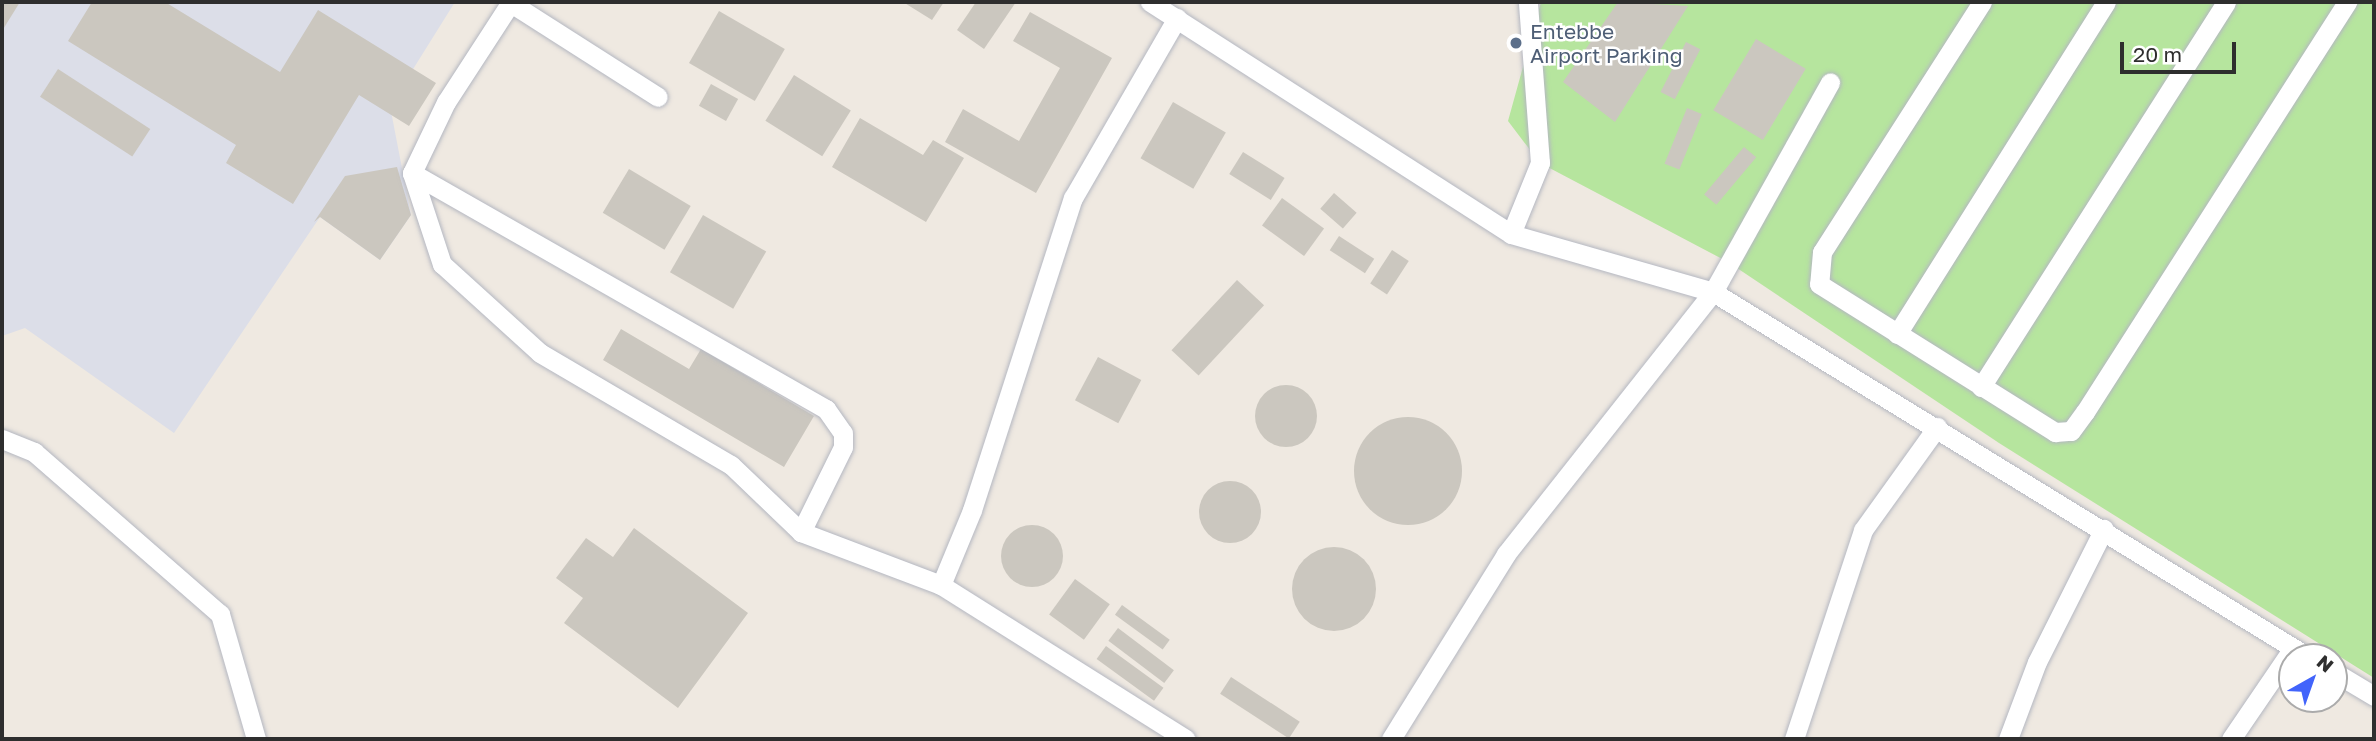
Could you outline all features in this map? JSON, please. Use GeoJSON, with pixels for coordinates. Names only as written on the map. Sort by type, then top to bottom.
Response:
{"type":"FeatureCollection","features":[{"type":"Feature","properties":{"kind":"lane"},"geometry":{"type":"LineString","coordinates":[[658,97],[511,2],[446,102],[412,173],[442,264],[487,309],[540,353],[731,465],[802,532],[941,585],[1186,739]]}},
{"type":"Feature","properties":{"kind":"lane"},"geometry":{"type":"LineString","coordinates":[[1150,2],[1511,234],[1713,292],[2104,529],[2285,643]]}},
{"type":"Feature","properties":{"kind":"lane"},"geometry":{"type":"LineString","coordinates":[[1511,234],[1540,163],[1528,2]]}},
{"type":"Feature","properties":{"kind":"lane"},"geometry":{"type":"LineString","coordinates":[[1982,2],[1821,259],[1819,284],[1829,295],[1897,334],[2037,426],[2071,431],[2347,2]]}},
{"type":"Feature","properties":{"kind":"lane"},"geometry":{"type":"LineString","coordinates":[[1897,334],[2106,2]]}},
{"type":"Feature","properties":{"kind":"lane"},"geometry":{"type":"LineString","coordinates":[[1981,387],[2226,2]]}},
{"type":"Feature","properties":{"kind":"lane"},"geometry":{"type":"LineString","coordinates":[[941,585],[976,498],[1073,198],[1177,18]]}},
{"type":"Feature","properties":{"kind":"lane"},"geometry":{"type":"LineString","coordinates":[[1391,739],[1506,554],[1713,292],[1830,83]]}},
{"type":"Feature","properties":{"kind":"lane"},"geometry":{"type":"LineString","coordinates":[[412,173],[826,409],[843,433],[844,447],[802,532]]}},
{"type":"Feature","properties":{"kind":"lane"},"geometry":{"type":"LineString","coordinates":[[1794,739],[1863,530],[1937,427]]}},
{"type":"Feature","properties":{"kind":"lane"},"geometry":{"type":"LineString","coordinates":[[2,439],[34,452],[220,614],[256,739]]}},
{"type":"Feature","properties":{"kind":"lane"},"geometry":{"type":"LineString","coordinates":[[2008,739],[2037,662],[2104,529]]}},
{"type":"Feature","properties":{"kind":"lane"},"geometry":{"type":"LineString","coordinates":[[2348,680],[2374,696]]}},
{"type":"Feature","properties":{"kind":"lane"},"geometry":{"type":"LineString","coordinates":[[2231,739],[2278,681]]}},
{"type":"Feature","properties":{"kind":"shaded area"},"geometry":{"type":"Polygon","coordinates":[[[2,2],[455,2],[390,106],[411,215],[380,260],[320,217],[174,433],[25,328],[2,336],[2,2]]]}},
{"type":"Feature","properties":{"kind":"green space"},"geometry":{"type":"Polygon","coordinates":[[[1541,2],[2374,2],[2374,678],[2348,662],[2348,643],[2318,643],[1999,443],[1728,262],[1540,163],[1508,121],[1541,2]]]}},
{"type":"Feature","properties":{"kind":"building"},"geometry":{"type":"Polygon","coordinates":[[[2,2],[20,2],[2,31],[2,2]]]}},
{"type":"Feature","properties":{"kind":"building"},"geometry":{"type":"Polygon","coordinates":[[[92,2],[165,2],[280,72],[318,10],[436,83],[409,126],[359,95],[293,204],[226,163],[236,145],[68,41],[92,2]]]}},
{"type":"Feature","properties":{"kind":"building"},"geometry":{"type":"Polygon","coordinates":[[[903,2],[944,2],[932,20],[903,2]]]}},
{"type":"Feature","properties":{"kind":"building"},"geometry":{"type":"Polygon","coordinates":[[[976,2],[1016,2],[984,49],[957,30],[976,2]]]}},
{"type":"Feature","properties":{"kind":"building"},"geometry":{"type":"Polygon","coordinates":[[[1618,2],[1688,6],[1615,122],[1563,82],[1618,2]]]}},
{"type":"Feature","properties":{"kind":"building"},"geometry":{"type":"Polygon","coordinates":[[[719,11],[785,49],[755,101],[689,63],[719,11]]]}},
{"type":"Feature","properties":{"kind":"building"},"geometry":{"type":"Polygon","coordinates":[[[1030,12],[1112,58],[1036,193],[945,142],[963,109],[1019,141],[1060,68],[1013,41],[1030,12]]]}},
{"type":"Feature","properties":{"kind":"building"},"geometry":{"type":"Polygon","coordinates":[[[1756,39],[1806,69],[1763,140],[1713,110],[1756,39]]]}},
{"type":"Feature","properties":{"kind":"building"},"geometry":{"type":"Polygon","coordinates":[[[1686,42],[1700,49],[1675,99],[1661,92],[1686,42]]]}},
{"type":"Feature","properties":{"kind":"building"},"geometry":{"type":"Polygon","coordinates":[[[58,69],[150,129],[132,157],[40,97],[58,69]]]}},
{"type":"Feature","properties":{"kind":"building"},"geometry":{"type":"Polygon","coordinates":[[[794,75],[851,111],[822,156],[765,121],[794,75]]]}},
{"type":"Feature","properties":{"kind":"building"},"geometry":{"type":"Polygon","coordinates":[[[711,84],[738,99],[726,121],[699,106],[711,84]]]}},
{"type":"Feature","properties":{"kind":"building"},"geometry":{"type":"Polygon","coordinates":[[[1173,102],[1226,132],[1193,189],[1140,158],[1173,102]]]}},
{"type":"Feature","properties":{"kind":"building"},"geometry":{"type":"Polygon","coordinates":[[[1687,108],[1702,114],[1679,170],[1665,164],[1687,108]]]}},
{"type":"Feature","properties":{"kind":"building"},"geometry":{"type":"Polygon","coordinates":[[[860,118],[923,155],[933,140],[964,158],[926,222],[832,167],[860,118]]]}},
{"type":"Feature","properties":{"kind":"building"},"geometry":{"type":"Polygon","coordinates":[[[1744,147],[1756,157],[1716,205],[1704,194],[1744,147]]]}},
{"type":"Feature","properties":{"kind":"building"},"geometry":{"type":"Polygon","coordinates":[[[1243,152],[1285,178],[1271,200],[1229,174],[1243,152]]]}},
{"type":"Feature","properties":{"kind":"building"},"geometry":{"type":"Polygon","coordinates":[[[397,167],[411,215],[380,260],[320,217],[314,222],[345,176],[397,167]]]}},
{"type":"Feature","properties":{"kind":"building"},"geometry":{"type":"Polygon","coordinates":[[[629,169],[691,206],[664,250],[603,213],[629,169]]]}},
{"type":"Feature","properties":{"kind":"building"},"geometry":{"type":"Polygon","coordinates":[[[1334,193],[1357,213],[1343,229],[1320,209],[1334,193]]]}},
{"type":"Feature","properties":{"kind":"building"},"geometry":{"type":"Polygon","coordinates":[[[1282,198],[1324,229],[1304,256],[1262,226],[1282,198]]]}},
{"type":"Feature","properties":{"kind":"building"},"geometry":{"type":"Polygon","coordinates":[[[703,215],[766,251],[733,309],[670,272],[703,215]]]}},
{"type":"Feature","properties":{"kind":"building"},"geometry":{"type":"Polygon","coordinates":[[[1339,236],[1374,259],[1365,273],[1330,250],[1339,236]]]}},
{"type":"Feature","properties":{"kind":"building"},"geometry":{"type":"Polygon","coordinates":[[[1392,250],[1409,261],[1387,294],[1370,284],[1392,250]]]}},
{"type":"Feature","properties":{"kind":"building"},"geometry":{"type":"Polygon","coordinates":[[[1237,280],[1264,305],[1199,375],[1172,350],[1237,280]]]}},
{"type":"Feature","properties":{"kind":"building"},"geometry":{"type":"Polygon","coordinates":[[[621,329],[689,369],[701,349],[814,416],[784,467],[603,360],[621,329]]]}},
{"type":"Feature","properties":{"kind":"building"},"geometry":{"type":"Polygon","coordinates":[[[1098,357],[1141,380],[1118,423],[1075,400],[1098,357]]]}},
{"type":"Feature","properties":{"kind":"building"},"geometry":{"type":"Polygon","coordinates":[[[1286,385],[1308,394],[1317,416],[1308,438],[1286,447],[1264,438],[1255,416],[1264,394],[1286,385]]]}},
{"type":"Feature","properties":{"kind":"building"},"geometry":{"type":"Polygon","coordinates":[[[1408,417],[1429,421],[1446,433],[1458,450],[1462,471],[1458,492],[1446,509],[1429,521],[1408,525],[1387,521],[1370,509],[1358,492],[1354,471],[1358,450],[1370,433],[1387,421],[1408,417]]]}},
{"type":"Feature","properties":{"kind":"building"},"geometry":{"type":"Polygon","coordinates":[[[1230,481],[1252,490],[1261,512],[1252,534],[1230,543],[1208,534],[1199,512],[1208,490],[1230,481]]]}},
{"type":"Feature","properties":{"kind":"building"},"geometry":{"type":"Polygon","coordinates":[[[1032,525],[1054,534],[1063,556],[1054,578],[1032,587],[1010,578],[1001,556],[1010,534],[1032,525]]]}},
{"type":"Feature","properties":{"kind":"building"},"geometry":{"type":"Polygon","coordinates":[[[634,528],[748,613],[678,708],[564,623],[583,598],[556,578],[586,538],[613,557],[634,528]]]}},
{"type":"Feature","properties":{"kind":"building"},"geometry":{"type":"Polygon","coordinates":[[[1334,547],[1350,550],[1364,559],[1373,573],[1376,589],[1373,605],[1364,619],[1350,628],[1334,631],[1318,628],[1304,619],[1295,605],[1292,589],[1295,573],[1304,559],[1318,550],[1334,547]]]}},
{"type":"Feature","properties":{"kind":"building"},"geometry":{"type":"Polygon","coordinates":[[[1075,579],[1110,604],[1084,640],[1049,615],[1075,579]]]}},
{"type":"Feature","properties":{"kind":"building"},"geometry":{"type":"Polygon","coordinates":[[[1122,605],[1170,640],[1163,649],[1115,615],[1122,605]]]}},
{"type":"Feature","properties":{"kind":"building"},"geometry":{"type":"Polygon","coordinates":[[[1118,628],[1174,670],[1164,683],[1108,641],[1118,628]]]}},
{"type":"Feature","properties":{"kind":"building"},"geometry":{"type":"Polygon","coordinates":[[[1106,646],[1163,688],[1154,701],[1097,659],[1106,646]]]}},
{"type":"Feature","properties":{"kind":"building"},"geometry":{"type":"Polygon","coordinates":[[[1231,677],[1300,722],[1289,738],[1220,694],[1231,677]]]}},
{"type":"Feature","properties":{"kind":"place","name":"Entebbe Airport Parking"},"geometry":{"type":"Point","coordinates":[1516,43]}}]}
